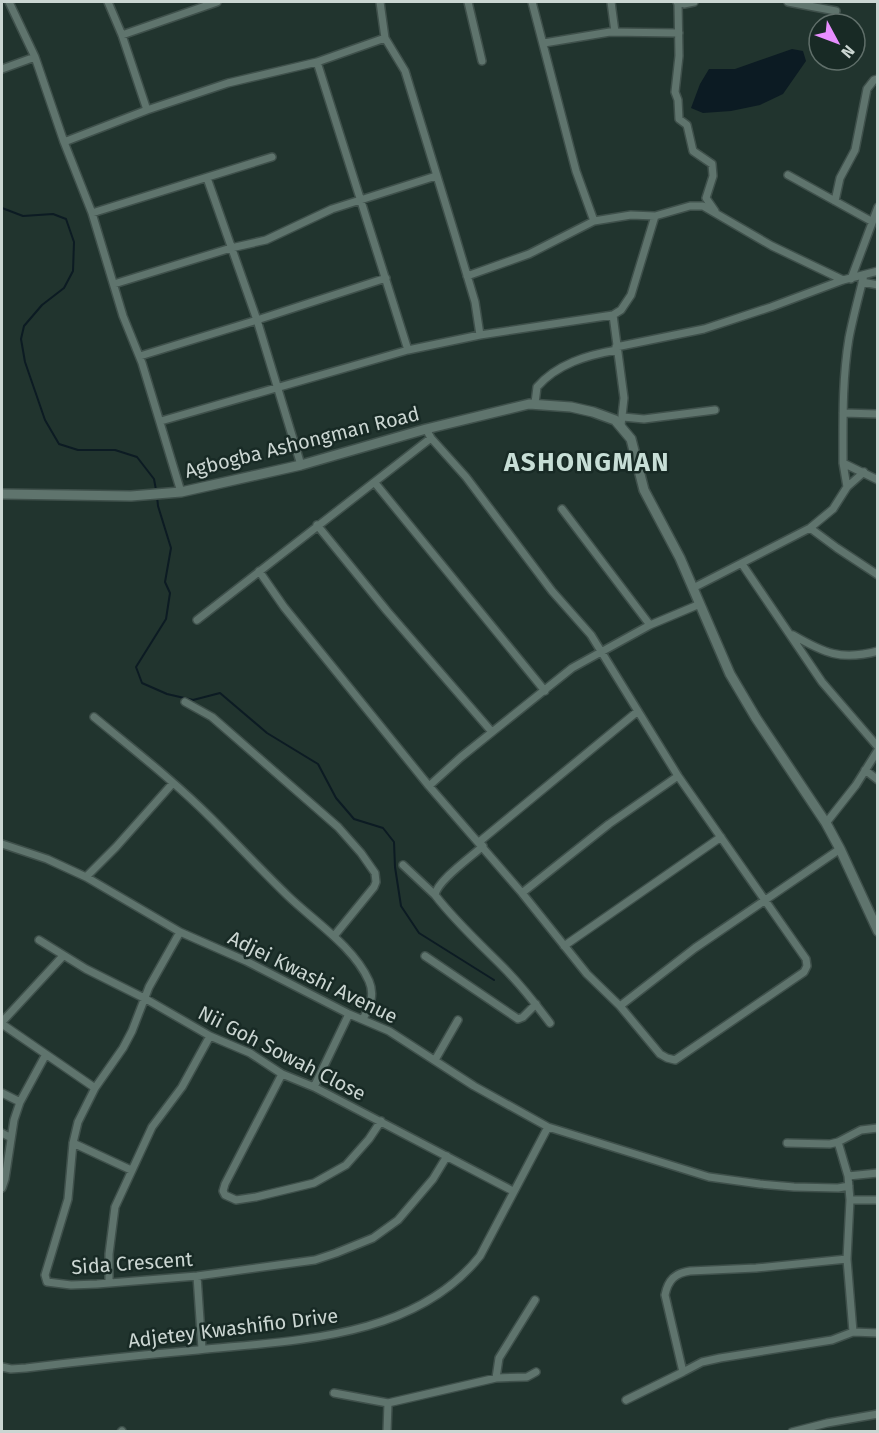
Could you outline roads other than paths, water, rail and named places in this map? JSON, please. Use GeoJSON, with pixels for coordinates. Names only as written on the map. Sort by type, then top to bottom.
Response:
{"type":"FeatureCollection","features":[{"type":"Feature","properties":{"kind":"street"},"geometry":{"type":"LineString","coordinates":[[9,2],[35,57],[64,142],[92,213],[123,316],[140,356],[181,492]]}},
{"type":"Feature","properties":{"kind":"street"},"geometry":{"type":"LineString","coordinates":[[108,2],[122,35],[147,110]]}},
{"type":"Feature","properties":{"kind":"street"},"geometry":{"type":"LineString","coordinates":[[122,35],[217,2]]}},
{"type":"Feature","properties":{"kind":"street"},"geometry":{"type":"LineString","coordinates":[[380,2],[385,38],[405,71],[467,276],[478,315],[480,335]]}},
{"type":"Feature","properties":{"kind":"street"},"geometry":{"type":"LineString","coordinates":[[468,2],[482,61]]}},
{"type":"Feature","properties":{"kind":"street"},"geometry":{"type":"LineString","coordinates":[[532,2],[576,171],[594,221]]}},
{"type":"Feature","properties":{"kind":"street"},"geometry":{"type":"LineString","coordinates":[[611,2],[615,32]]}},
{"type":"Feature","properties":{"kind":"street"},"geometry":{"type":"LineString","coordinates":[[694,2],[684,4],[678,2],[679,56],[675,92],[679,119],[687,125],[693,151],[712,164],[713,176],[706,198],[715,211]]}},
{"type":"Feature","properties":{"kind":"street"},"geometry":{"type":"LineString","coordinates":[[788,2],[836,11]]}},
{"type":"Feature","properties":{"kind":"street"},"geometry":{"type":"LineString","coordinates":[[544,43],[615,32],[679,33]]}},
{"type":"Feature","properties":{"kind":"street"},"geometry":{"type":"LineString","coordinates":[[64,142],[147,110],[228,83],[317,62],[385,38]]}},
{"type":"Feature","properties":{"kind":"street"},"geometry":{"type":"LineString","coordinates":[[2,69],[35,57]]}},
{"type":"Feature","properties":{"kind":"street"},"geometry":{"type":"LineString","coordinates":[[317,62],[408,350]]}},
{"type":"Feature","properties":{"kind":"street"},"geometry":{"type":"LineString","coordinates":[[835,201],[840,178],[855,150],[867,89],[874,80],[878,79]]}},
{"type":"Feature","properties":{"kind":"street"},"geometry":{"type":"LineString","coordinates":[[92,213],[272,157]]}},
{"type":"Feature","properties":{"kind":"street"},"geometry":{"type":"LineString","coordinates":[[788,175],[871,221]]}},
{"type":"Feature","properties":{"kind":"street"},"geometry":{"type":"LineString","coordinates":[[114,284],[231,248],[266,240],[332,209],[436,176]]}},
{"type":"Feature","properties":{"kind":"street"},"geometry":{"type":"LineString","coordinates":[[207,178],[257,320],[301,465]]}},
{"type":"Feature","properties":{"kind":"street"},"geometry":{"type":"LineString","coordinates":[[467,276],[529,254],[594,221],[631,214],[655,216],[690,206],[703,206],[715,211],[763,242],[847,279]]}},
{"type":"Feature","properties":{"kind":"street"},"geometry":{"type":"LineString","coordinates":[[847,279],[878,207]]}},
{"type":"Feature","properties":{"kind":"street"},"geometry":{"type":"LineString","coordinates":[[160,421],[408,350],[480,335],[613,315],[621,310],[631,295],[655,216]]}},
{"type":"Feature","properties":{"kind":"street"},"geometry":{"type":"LineString","coordinates":[[863,279],[878,272]]}},
{"type":"Feature","properties":{"kind":"street"},"geometry":{"type":"LineString","coordinates":[[140,356],[386,278]]}},
{"type":"Feature","properties":{"kind":"street"},"geometry":{"type":"LineString","coordinates":[[535,404],[537,387],[566,365],[590,355],[704,329],[847,279],[863,279],[878,285]]}},
{"type":"Feature","properties":{"kind":"street"},"geometry":{"type":"LineString","coordinates":[[847,487],[843,463],[843,413],[849,337],[863,279]]}},
{"type":"Feature","properties":{"kind":"street"},"geometry":{"type":"LineString","coordinates":[[613,315],[624,398],[622,421],[631,439],[644,490],[693,588],[730,674],[747,704],[826,823],[873,912],[878,931]]}},
{"type":"Feature","properties":{"kind":"street","name":"Agbogba Ashongman Road"},"geometry":{"type":"LineString","coordinates":[[2,494],[131,496],[181,492],[301,465],[426,429],[535,404],[571,407],[622,421]]}},
{"type":"Feature","properties":{"kind":"street"},"geometry":{"type":"LineString","coordinates":[[622,421],[714,410]]}},
{"type":"Feature","properties":{"kind":"street"},"geometry":{"type":"LineString","coordinates":[[843,413],[878,414]]}},
{"type":"Feature","properties":{"kind":"street"},"geometry":{"type":"LineString","coordinates":[[259,571],[284,607],[429,786],[481,844],[587,974],[620,1006],[660,1054],[675,1060],[804,972],[807,966],[806,959],[678,776],[602,652],[426,429]]}},
{"type":"Feature","properties":{"kind":"street"},"geometry":{"type":"LineString","coordinates":[[197,620],[431,438]]}},
{"type":"Feature","properties":{"kind":"street"},"geometry":{"type":"LineString","coordinates":[[843,463],[878,480]]}},
{"type":"Feature","properties":{"kind":"street"},"geometry":{"type":"LineString","coordinates":[[693,588],[810,528],[833,509],[847,487],[864,472]]}},
{"type":"Feature","properties":{"kind":"street"},"geometry":{"type":"LineString","coordinates":[[375,483],[544,691]]}},
{"type":"Feature","properties":{"kind":"street"},"geometry":{"type":"LineString","coordinates":[[562,509],[650,625]]}},
{"type":"Feature","properties":{"kind":"street"},"geometry":{"type":"LineString","coordinates":[[317,525],[387,611],[492,732]]}},
{"type":"Feature","properties":{"kind":"street"},"geometry":{"type":"LineString","coordinates":[[810,528],[878,574]]}},
{"type":"Feature","properties":{"kind":"street"},"geometry":{"type":"LineString","coordinates":[[742,564],[822,682],[878,748],[865,770],[826,823]]}},
{"type":"Feature","properties":{"kind":"street"},"geometry":{"type":"LineString","coordinates":[[429,786],[572,668],[650,625],[700,604]]}},
{"type":"Feature","properties":{"kind":"street"},"geometry":{"type":"LineString","coordinates":[[791,634],[819,650],[837,656],[858,656],[878,651]]}},
{"type":"Feature","properties":{"kind":"street"},"geometry":{"type":"LineString","coordinates":[[185,702],[212,717],[325,816],[361,853],[375,873],[374,887],[334,936]]}},
{"type":"Feature","properties":{"kind":"street"},"geometry":{"type":"LineString","coordinates":[[435,895],[443,882],[481,844],[638,711]]}},
{"type":"Feature","properties":{"kind":"street"},"geometry":{"type":"LineString","coordinates":[[94,717],[173,783],[288,896],[334,936],[364,971],[370,983],[372,1001],[363,1019]]}},
{"type":"Feature","properties":{"kind":"street"},"geometry":{"type":"LineString","coordinates":[[865,770],[878,780]]}},
{"type":"Feature","properties":{"kind":"street"},"geometry":{"type":"LineString","coordinates":[[522,893],[609,824],[678,776]]}},
{"type":"Feature","properties":{"kind":"street"},"geometry":{"type":"LineString","coordinates":[[86,877],[173,783]]}},
{"type":"Feature","properties":{"kind":"street"},"geometry":{"type":"LineString","coordinates":[[564,946],[721,837]]}},
{"type":"Feature","properties":{"kind":"street","name":"Adjei Kwashi Avenue"},"geometry":{"type":"LineString","coordinates":[[2,844],[47,859],[86,877],[180,932],[246,961],[349,1014],[389,1031],[474,1086],[548,1127],[609,1147],[727,1180],[794,1187],[849,1186]]}},
{"type":"Feature","properties":{"kind":"street"},"geometry":{"type":"LineString","coordinates":[[620,1006],[662,972],[840,849]]}},
{"type":"Feature","properties":{"kind":"street"},"geometry":{"type":"LineString","coordinates":[[403,865],[435,895],[457,922],[503,967],[550,1023]]}},
{"type":"Feature","properties":{"kind":"street","name":"Sida Crescent"},"geometry":{"type":"LineString","coordinates":[[180,932],[149,987],[146,999],[123,1048],[95,1088],[78,1122],[73,1143],[68,1199],[46,1279],[50,1283],[71,1285],[197,1276],[315,1260],[356,1246],[386,1229],[402,1216],[433,1179],[447,1156]]}},
{"type":"Feature","properties":{"kind":"street","name":"Nii Goh Sowah Close"},"geometry":{"type":"LineString","coordinates":[[39,940],[63,956],[146,999],[210,1036],[250,1053],[282,1074],[314,1087],[513,1191]]}},
{"type":"Feature","properties":{"kind":"street"},"geometry":{"type":"LineString","coordinates":[[63,956],[2,1023],[45,1056],[95,1088]]}},
{"type":"Feature","properties":{"kind":"street"},"geometry":{"type":"LineString","coordinates":[[425,956],[518,1019],[536,1004]]}},
{"type":"Feature","properties":{"kind":"street"},"geometry":{"type":"LineString","coordinates":[[314,1087],[349,1014]]}},
{"type":"Feature","properties":{"kind":"street"},"geometry":{"type":"LineString","coordinates":[[435,1060],[458,1020]]}},
{"type":"Feature","properties":{"kind":"street"},"geometry":{"type":"LineString","coordinates":[[109,1283],[109,1254],[115,1208],[152,1127],[182,1087],[210,1036]]}},
{"type":"Feature","properties":{"kind":"street"},"geometry":{"type":"LineString","coordinates":[[2,1188],[14,1120],[20,1102],[45,1056]]}},
{"type":"Feature","properties":{"kind":"street"},"geometry":{"type":"LineString","coordinates":[[282,1074],[225,1184],[223,1191],[225,1195],[236,1200],[314,1183],[346,1165],[369,1139],[381,1121]]}},
{"type":"Feature","properties":{"kind":"street"},"geometry":{"type":"LineString","coordinates":[[2,1093],[20,1102]]}},
{"type":"Feature","properties":{"kind":"street","name":"Adjetey Kwashifio Drive"},"geometry":{"type":"LineString","coordinates":[[2,1367],[26,1368],[266,1344],[348,1330],[384,1321],[410,1311],[452,1287],[480,1256],[548,1127]]}},
{"type":"Feature","properties":{"kind":"street"},"geometry":{"type":"LineString","coordinates":[[787,1143],[838,1142],[861,1130],[878,1128]]}},
{"type":"Feature","properties":{"kind":"street"},"geometry":{"type":"LineString","coordinates":[[2,1133],[11,1138]]}},
{"type":"Feature","properties":{"kind":"street"},"geometry":{"type":"LineString","coordinates":[[838,1142],[849,1186],[847,1259],[853,1332]]}},
{"type":"Feature","properties":{"kind":"street"},"geometry":{"type":"LineString","coordinates":[[73,1143],[132,1170]]}},
{"type":"Feature","properties":{"kind":"street"},"geometry":{"type":"LineString","coordinates":[[848,1176],[878,1173]]}},
{"type":"Feature","properties":{"kind":"street"},"geometry":{"type":"LineString","coordinates":[[850,1200],[878,1200]]}},
{"type":"Feature","properties":{"kind":"street"},"geometry":{"type":"LineString","coordinates":[[683,1372],[665,1295],[672,1277],[690,1271],[756,1268],[847,1259]]}},
{"type":"Feature","properties":{"kind":"street"},"geometry":{"type":"LineString","coordinates":[[197,1276],[202,1349]]}},
{"type":"Feature","properties":{"kind":"street"},"geometry":{"type":"LineString","coordinates":[[496,1378],[499,1358],[535,1300]]}},
{"type":"Feature","properties":{"kind":"street"},"geometry":{"type":"LineString","coordinates":[[626,1400],[702,1362],[832,1340],[853,1332],[878,1333]]}},
{"type":"Feature","properties":{"kind":"street"},"geometry":{"type":"LineString","coordinates":[[334,1393],[387,1403],[496,1378],[527,1377],[536,1372]]}},
{"type":"Feature","properties":{"kind":"street"},"geometry":{"type":"LineString","coordinates":[[387,1403],[387,1431]]}},
{"type":"Feature","properties":{"kind":"street"},"geometry":{"type":"LineString","coordinates":[[792,1431],[826,1422],[877,1414],[878,1420]]}},
{"type":"Feature","properties":{"kind":"water"},"geometry":{"type":"Polygon","coordinates":[[[792,49],[803,51],[806,61],[783,94],[760,105],[731,111],[703,113],[691,108],[700,84],[709,69],[735,69],[792,49]]]}},
{"type":"Feature","properties":{"kind":"waterway"},"geometry":{"type":"LineString","coordinates":[[2,208],[23,216],[53,214],[66,219],[74,242],[73,271],[64,288],[42,305],[24,326],[21,339],[25,362],[45,420],[59,444],[78,450],[115,450],[137,457],[154,479],[156,490]]}},
{"type":"Feature","properties":{"kind":"waterway"},"geometry":{"type":"LineString","coordinates":[[157,496],[171,548],[165,582],[170,593],[166,619],[136,667],[142,683],[167,694],[193,700],[220,693],[267,733],[318,764],[336,798],[354,819],[383,828],[394,842],[401,906],[419,933],[494,980]]}},
{"type":"Feature","properties":{"kind":"district","name":"ASHONGMAN"},"geometry":{"type":"Point","coordinates":[587,462]}}]}
